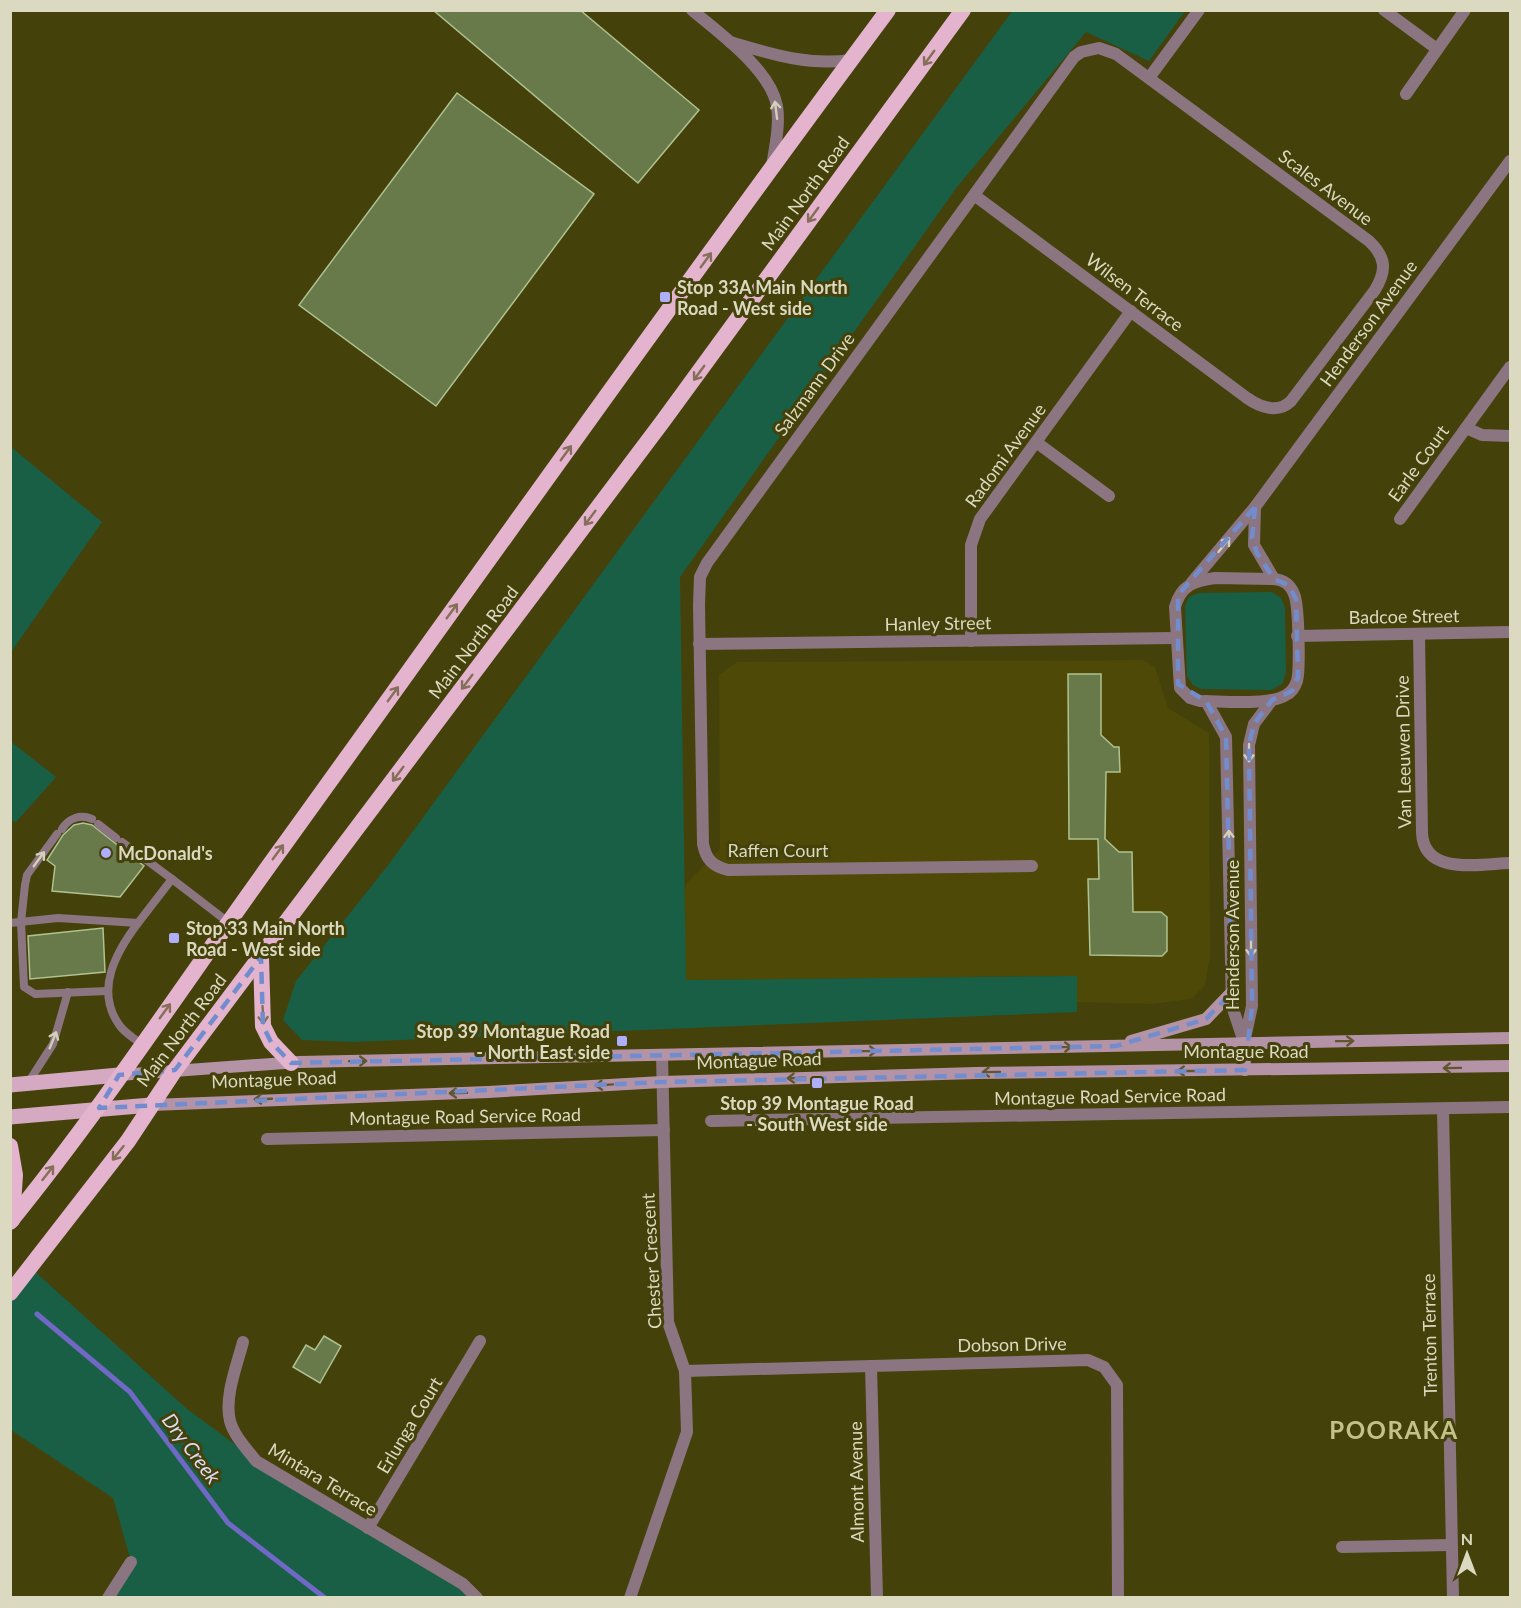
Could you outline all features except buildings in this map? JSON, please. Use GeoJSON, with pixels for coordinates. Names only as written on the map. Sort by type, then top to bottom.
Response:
{"type":"FeatureCollection","features":[{"type":"Feature","properties":{"kind":"highway","name":"Main North Road"},"geometry":{"type":"LineString","coordinates":[[11,1221],[99,1107],[119,1075],[228,922],[888,10]]}},
{"type":"Feature","properties":{"kind":"highway","name":"Main North Road"},"geometry":{"type":"LineString","coordinates":[[10,1293],[128,1141],[175,1070],[663,421],[963,10]]}},
{"type":"Feature","properties":{"kind":"highway"},"geometry":{"type":"LineString","coordinates":[[261,957],[263,1026],[271,1042],[291,1063]]}},
{"type":"Feature","properties":{"kind":"highway"},"geometry":{"type":"LineString","coordinates":[[10,1146],[15,1175],[11,1221]]}},
{"type":"Feature","properties":{"kind":"main road"},"geometry":{"type":"LineString","coordinates":[[1116,1046],[1206,1019],[1232,992]]}},
{"type":"Feature","properties":{"kind":"main road","name":"Montague Road"},"geometry":{"type":"LineString","coordinates":[[10,1085],[175,1070],[291,1063],[1510,1038]]}},
{"type":"Feature","properties":{"kind":"main road"},"geometry":{"type":"LineString","coordinates":[[1244,1043],[1245,1070]]}},
{"type":"Feature","properties":{"kind":"main road","name":"Montague Road"},"geometry":{"type":"LineString","coordinates":[[10,1117],[99,1107],[488,1092],[662,1082],[976,1073],[1510,1066]]}},
{"type":"Feature","properties":{"kind":"street"},"geometry":{"type":"LineString","coordinates":[[692,10],[729,42],[768,81],[773,93],[778,124],[772,168]]}},
{"type":"Feature","properties":{"kind":"street"},"geometry":{"type":"LineString","coordinates":[[1149,78],[1199,10]]}},
{"type":"Feature","properties":{"kind":"street"},"geometry":{"type":"LineString","coordinates":[[1384,10],[1437,50]]}},
{"type":"Feature","properties":{"kind":"street"},"geometry":{"type":"LineString","coordinates":[[1406,94],[1465,10]]}},
{"type":"Feature","properties":{"kind":"street"},"geometry":{"type":"LineString","coordinates":[[729,42],[819,64],[851,60]]}},
{"type":"Feature","properties":{"kind":"street","name":"Scales Avenue"},"geometry":{"type":"LineString","coordinates":[[1089,49],[1108,49],[1149,78],[1369,241],[1383,258],[1383,275],[1375,290],[1292,401],[1279,408]]}},
{"type":"Feature","properties":{"kind":"street","name":"Salzmann Drive"},"geometry":{"type":"LineString","coordinates":[[699,644],[699,586],[707,563],[1074,57],[1089,49]]}},
{"type":"Feature","properties":{"kind":"street","name":"Henderson Avenue"},"geometry":{"type":"LineString","coordinates":[[1192,582],[1255,507],[1510,161]]}},
{"type":"Feature","properties":{"kind":"street","name":"Wilsen Terrace"},"geometry":{"type":"LineString","coordinates":[[974,195],[1254,402],[1270,408],[1279,408]]}},
{"type":"Feature","properties":{"kind":"street","name":"Radomi Avenue"},"geometry":{"type":"LineString","coordinates":[[971,640],[971,545],[980,519],[1131,311]]}},
{"type":"Feature","properties":{"kind":"street","name":"Earle Court"},"geometry":{"type":"LineString","coordinates":[[1400,519],[1510,367]]}},
{"type":"Feature","properties":{"kind":"street","name":"Earle Court"},"geometry":{"type":"LineString","coordinates":[[1466,428],[1482,435],[1510,436]]}},
{"type":"Feature","properties":{"kind":"street"},"geometry":{"type":"LineString","coordinates":[[1036,442],[1109,496]]}},
{"type":"Feature","properties":{"kind":"street"},"geometry":{"type":"LineString","coordinates":[[1255,507],[1254,545],[1274,579]]}},
{"type":"Feature","properties":{"kind":"street"},"geometry":{"type":"LineString","coordinates":[[1215,578],[1274,579],[1282,580],[1293,591],[1296,599],[1296,684],[1286,696],[1272,700],[1206,701],[1190,698],[1180,688],[1175,606],[1178,595],[1192,582],[1215,578]]}},
{"type":"Feature","properties":{"kind":"street","name":"Badcoe Street"},"geometry":{"type":"LineString","coordinates":[[1297,636],[1510,633]]}},
{"type":"Feature","properties":{"kind":"street","name":"Van Leeuwen Drive"},"geometry":{"type":"LineString","coordinates":[[1419,634],[1422,833],[1425,850],[1429,856],[1448,864],[1510,863]]}},
{"type":"Feature","properties":{"kind":"street","name":"Hanley Street"},"geometry":{"type":"LineString","coordinates":[[699,644],[1176,638]]}},
{"type":"Feature","properties":{"kind":"street","name":"Raffen Court"},"geometry":{"type":"LineString","coordinates":[[699,644],[703,844],[705,855],[710,862],[728,870],[1032,866]]}},
{"type":"Feature","properties":{"kind":"street","name":"Henderson Avenue"},"geometry":{"type":"LineString","coordinates":[[1244,1043],[1252,1006],[1249,745],[1254,724],[1272,700]]}},
{"type":"Feature","properties":{"kind":"street","name":"Henderson Avenue"},"geometry":{"type":"LineString","coordinates":[[1206,701],[1226,737],[1232,1006],[1244,1043]]}},
{"type":"Feature","properties":{"kind":"street","name":"Chester Crescent"},"geometry":{"type":"LineString","coordinates":[[630,1598],[687,1432],[685,1371],[668,1322],[662,1055]]}},
{"type":"Feature","properties":{"kind":"street","name":"Montague Road Service Road"},"geometry":{"type":"LineString","coordinates":[[711,1121],[1510,1107]]}},
{"type":"Feature","properties":{"kind":"street","name":"Trenton Terrace"},"geometry":{"type":"LineString","coordinates":[[1443,1109],[1453,1598]]}},
{"type":"Feature","properties":{"kind":"street","name":"Montague Road Service Road"},"geometry":{"type":"LineString","coordinates":[[267,1139],[664,1130]]}},
{"type":"Feature","properties":{"kind":"street","name":"Erlunga Court"},"geometry":{"type":"LineString","coordinates":[[368,1528],[480,1341]]}},
{"type":"Feature","properties":{"kind":"street","name":"Mintara Terrace"},"geometry":{"type":"LineString","coordinates":[[243,1342],[230,1400],[230,1421],[238,1438],[256,1461],[463,1584],[477,1598]]}},
{"type":"Feature","properties":{"kind":"street","name":"Dobson Drive"},"geometry":{"type":"LineString","coordinates":[[685,1371],[1088,1360],[1104,1367],[1117,1384],[1119,1598]]}},
{"type":"Feature","properties":{"kind":"street","name":"Almont Avenue"},"geometry":{"type":"LineString","coordinates":[[871,1366],[877,1598]]}},
{"type":"Feature","properties":{"kind":"street"},"geometry":{"type":"LineString","coordinates":[[1342,1546],[1451,1545]]}},
{"type":"Feature","properties":{"kind":"street"},"geometry":{"type":"LineString","coordinates":[[108,1598],[131,1562]]}},
{"type":"Feature","properties":{"kind":"lane"},"geometry":{"type":"LineString","coordinates":[[107,991],[35,994],[24,987],[21,922],[27,875],[70,820],[86,816],[95,821],[228,922]]}},
{"type":"Feature","properties":{"kind":"lane"},"geometry":{"type":"LineString","coordinates":[[141,1044],[120,1026],[110,1007],[107,991],[120,946],[172,879]]}},
{"type":"Feature","properties":{"kind":"lane"},"geometry":{"type":"LineString","coordinates":[[10,923],[58,918],[138,924]]}},
{"type":"Feature","properties":{"kind":"lane"},"geometry":{"type":"LineString","coordinates":[[28,1083],[53,1044],[68,992]]}},
{"type":"Feature","properties":{"kind":"highlighted area"},"geometry":{"type":"Polygon","coordinates":[[[1255,507],[1252,538],[1257,553],[1274,579],[1288,585],[1296,599],[1298,677],[1292,691],[1272,700],[1254,724],[1249,745],[1252,1006],[1245,1070],[662,1082],[99,1108],[119,1075],[175,1070],[261,957],[263,1026],[271,1042],[291,1063],[1116,1046],[1206,1019],[1232,992],[1226,737],[1206,701],[1178,684],[1178,595],[1255,507]]]}},
{"type":"Feature","properties":{"kind":"shaded area"},"geometry":{"type":"Polygon","coordinates":[[[1143,660],[1155,667],[1168,708],[1209,733],[1210,956],[1205,985],[1191,999],[1153,1004],[1077,1002],[1076,976],[686,980],[683,908],[686,884],[720,849],[719,675],[737,662],[1143,660]]]}},
{"type":"Feature","properties":{"kind":"green space"},"geometry":{"type":"Polygon","coordinates":[[[1013,10],[1185,11],[1149,61],[1086,32],[957,187],[680,577],[686,980],[1077,976],[1077,1012],[353,1042],[302,1040],[283,1020],[296,981],[389,864],[1013,10]]]}},
{"type":"Feature","properties":{"kind":"green space"},"geometry":{"type":"Polygon","coordinates":[[[11,447],[102,522],[11,652],[11,447]]]}},
{"type":"Feature","properties":{"kind":"green space"},"geometry":{"type":"Polygon","coordinates":[[[1272,592],[1281,598],[1285,608],[1286,673],[1282,684],[1271,690],[1201,689],[1193,685],[1187,676],[1185,606],[1189,597],[1199,593],[1272,592]]]}},
{"type":"Feature","properties":{"kind":"green space"},"geometry":{"type":"Polygon","coordinates":[[[10,741],[56,777],[16,822],[11,820],[10,741]]]}},
{"type":"Feature","properties":{"kind":"green space"},"geometry":{"type":"Polygon","coordinates":[[[31,1268],[187,1409],[263,1465],[477,1597],[108,1597],[131,1561],[113,1498],[11,1430],[11,1291],[31,1268]]]}},
{"type":"Feature","properties":{"kind":"waterway","name":"Dry Creek"},"geometry":{"type":"LineString","coordinates":[[37,1314],[130,1392],[228,1523],[325,1598]]}},
{"type":"Feature","properties":{"kind":"place","name":"Stop 33A Main North Road - West side"},"geometry":{"type":"Point","coordinates":[665,297]}},
{"type":"Feature","properties":{"kind":"place","name":"McDonald's"},"geometry":{"type":"Point","coordinates":[106,853]}},
{"type":"Feature","properties":{"kind":"place","name":"Stop 33 Main North Road - West side"},"geometry":{"type":"Point","coordinates":[174,938]}},
{"type":"Feature","properties":{"kind":"place","name":"Stop 39 Montague Road - North East side"},"geometry":{"type":"Point","coordinates":[622,1041]}},
{"type":"Feature","properties":{"kind":"place","name":"Stop 39 Montague Road - South West side"},"geometry":{"type":"Point","coordinates":[817,1083]}},
{"type":"Feature","properties":{"kind":"district","name":"POORAKA"},"geometry":{"type":"Point","coordinates":[1394,1429]}}]}
